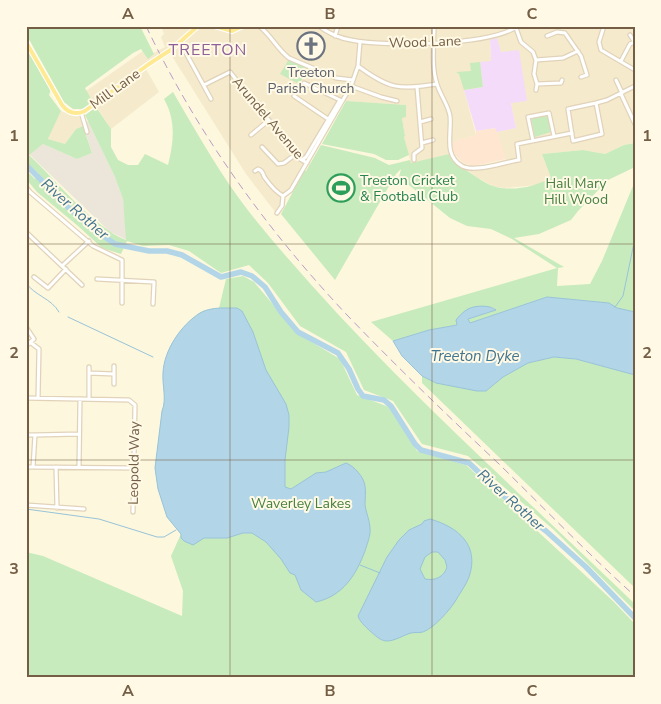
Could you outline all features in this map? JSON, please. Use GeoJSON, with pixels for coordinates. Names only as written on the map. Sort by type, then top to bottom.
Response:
{"type":"FeatureCollection","features":[{"type":"Feature","properties":{"kind":"main road","name":"Mill Lane"},"geometry":{"type":"LineString","coordinates":[[81,112],[172,49],[198,26]]}},
{"type":"Feature","properties":{"kind":"main road"},"geometry":{"type":"LineString","coordinates":[[215,26],[232,31],[243,26]]}},
{"type":"Feature","properties":{"kind":"main road"},"geometry":{"type":"LineString","coordinates":[[26,42],[62,105],[69,112],[81,112]]}},
{"type":"Feature","properties":{"kind":"street"},"geometry":{"type":"LineString","coordinates":[[258,26],[271,36],[283,54],[289,58],[336,78],[353,80]]}},
{"type":"Feature","properties":{"kind":"street","name":"Wood Lane"},"geometry":{"type":"LineString","coordinates":[[319,26],[335,36],[360,42],[399,44],[434,43],[493,37],[517,27]]}},
{"type":"Feature","properties":{"kind":"street"},"geometry":{"type":"LineString","coordinates":[[335,36],[338,26]]}},
{"type":"Feature","properties":{"kind":"street"},"geometry":{"type":"LineString","coordinates":[[434,26],[437,84],[449,113],[449,146],[456,161],[462,166],[470,168],[519,160],[517,144],[572,133]]}},
{"type":"Feature","properties":{"kind":"street"},"geometry":{"type":"LineString","coordinates":[[604,26],[599,42],[602,52],[635,70]]}},
{"type":"Feature","properties":{"kind":"street"},"geometry":{"type":"LineString","coordinates":[[517,27],[521,42],[531,50],[536,60],[534,74],[537,84],[536,90]]}},
{"type":"Feature","properties":{"kind":"street"},"geometry":{"type":"LineString","coordinates":[[547,36],[557,32],[565,34],[581,56],[587,75],[581,78]]}},
{"type":"Feature","properties":{"kind":"street"},"geometry":{"type":"LineString","coordinates":[[620,61],[630,44],[634,41],[630,35]]}},
{"type":"Feature","properties":{"kind":"street"},"geometry":{"type":"LineString","coordinates":[[180,42],[211,99]]}},
{"type":"Feature","properties":{"kind":"street"},"geometry":{"type":"LineString","coordinates":[[282,196],[291,190],[351,86],[358,66],[360,42]]}},
{"type":"Feature","properties":{"kind":"street"},"geometry":{"type":"LineString","coordinates":[[536,60],[563,58],[578,51]]}},
{"type":"Feature","properties":{"kind":"street"},"geometry":{"type":"LineString","coordinates":[[358,66],[370,76],[386,84],[400,87],[437,84]]}},
{"type":"Feature","properties":{"kind":"street","name":"Arundel Avenue"},"geometry":{"type":"LineString","coordinates":[[204,85],[230,72],[296,154],[307,163]]}},
{"type":"Feature","properties":{"kind":"street"},"geometry":{"type":"LineString","coordinates":[[616,80],[634,125]]}},
{"type":"Feature","properties":{"kind":"street"},"geometry":{"type":"LineString","coordinates":[[302,160],[306,157],[340,100],[304,83]]}},
{"type":"Feature","properties":{"kind":"street"},"geometry":{"type":"LineString","coordinates":[[537,84],[562,83]]}},
{"type":"Feature","properties":{"kind":"street"},"geometry":{"type":"LineString","coordinates":[[351,86],[397,101]]}},
{"type":"Feature","properties":{"kind":"street"},"geometry":{"type":"LineString","coordinates":[[596,103],[602,134],[573,141],[568,109],[607,100],[635,86]]}},
{"type":"Feature","properties":{"kind":"street"},"geometry":{"type":"LineString","coordinates":[[414,160],[414,154],[422,148],[418,87]]}},
{"type":"Feature","properties":{"kind":"street"},"geometry":{"type":"LineString","coordinates":[[294,96],[328,119]]}},
{"type":"Feature","properties":{"kind":"street"},"geometry":{"type":"LineString","coordinates":[[81,112],[87,132]]}},
{"type":"Feature","properties":{"kind":"street"},"geometry":{"type":"LineString","coordinates":[[533,141],[528,117],[549,113],[554,136]]}},
{"type":"Feature","properties":{"kind":"street"},"geometry":{"type":"LineString","coordinates":[[420,122],[431,119]]}},
{"type":"Feature","properties":{"kind":"street"},"geometry":{"type":"LineString","coordinates":[[251,135],[269,120]]}},
{"type":"Feature","properties":{"kind":"street"},"geometry":{"type":"LineString","coordinates":[[422,143],[433,140]]}},
{"type":"Feature","properties":{"kind":"street"},"geometry":{"type":"LineString","coordinates":[[262,146],[278,164],[284,163],[296,154]]}},
{"type":"Feature","properties":{"kind":"street"},"geometry":{"type":"LineString","coordinates":[[255,171],[258,169],[262,171],[266,180],[282,196],[282,206],[277,213]]}},
{"type":"Feature","properties":{"kind":"street"},"geometry":{"type":"LineString","coordinates":[[26,187],[93,246],[122,260],[122,303]]}},
{"type":"Feature","properties":{"kind":"street"},"geometry":{"type":"LineString","coordinates":[[26,232],[82,285]]}},
{"type":"Feature","properties":{"kind":"street"},"geometry":{"type":"LineString","coordinates":[[63,265],[89,241]]}},
{"type":"Feature","properties":{"kind":"street"},"geometry":{"type":"LineString","coordinates":[[34,277],[48,288],[66,269]]}},
{"type":"Feature","properties":{"kind":"street"},"geometry":{"type":"LineString","coordinates":[[97,279],[154,282],[153,304]]}},
{"type":"Feature","properties":{"kind":"street"},"geometry":{"type":"LineString","coordinates":[[26,327],[34,339],[26,346]]}},
{"type":"Feature","properties":{"kind":"street"},"geometry":{"type":"LineString","coordinates":[[30,342],[39,350],[38,398]]}},
{"type":"Feature","properties":{"kind":"street"},"geometry":{"type":"LineString","coordinates":[[114,366],[114,384]]}},
{"type":"Feature","properties":{"kind":"street"},"geometry":{"type":"LineString","coordinates":[[89,367],[89,399]]}},
{"type":"Feature","properties":{"kind":"street"},"geometry":{"type":"LineString","coordinates":[[89,374],[114,374]]}},
{"type":"Feature","properties":{"kind":"street","name":"Leopold Way"},"geometry":{"type":"LineString","coordinates":[[26,398],[129,400],[135,405],[133,512]]}},
{"type":"Feature","properties":{"kind":"street"},"geometry":{"type":"LineString","coordinates":[[79,467],[80,399]]}},
{"type":"Feature","properties":{"kind":"street"},"geometry":{"type":"LineString","coordinates":[[26,435],[79,434]]}},
{"type":"Feature","properties":{"kind":"street"},"geometry":{"type":"LineString","coordinates":[[33,467],[35,435]]}},
{"type":"Feature","properties":{"kind":"street"},"geometry":{"type":"LineString","coordinates":[[26,467],[134,468]]}},
{"type":"Feature","properties":{"kind":"street"},"geometry":{"type":"LineString","coordinates":[[56,467],[57,508]]}},
{"type":"Feature","properties":{"kind":"street"},"geometry":{"type":"LineString","coordinates":[[26,505],[84,509]]}},
{"type":"Feature","properties":{"kind":"shaded area"},"geometry":{"type":"Polygon","coordinates":[[[161,26],[631,26],[635,31],[635,143],[624,145],[605,154],[583,150],[542,154],[551,178],[537,185],[504,188],[493,186],[478,178],[467,170],[507,164],[497,132],[516,128],[501,52],[490,40],[491,61],[464,90],[476,135],[447,144],[449,154],[411,164],[404,137],[402,118],[406,105],[343,101],[276,213],[246,174],[170,53],[146,69],[159,92],[111,129],[86,91],[143,51],[148,58],[165,47],[161,37],[164,34],[161,26]]]}},
{"type":"Feature","properties":{"kind":"shaded area"},"geometry":{"type":"Polygon","coordinates":[[[497,38],[501,52],[519,50],[527,101],[511,103],[516,128],[497,132],[495,128],[476,131],[464,90],[483,87],[480,62],[491,61],[490,40],[497,38]]]}},
{"type":"Feature","properties":{"kind":"shaded area"},"geometry":{"type":"Polygon","coordinates":[[[61,111],[79,116],[83,126],[76,129],[65,144],[48,139],[61,111]]]}},
{"type":"Feature","properties":{"kind":"shaded area"},"geometry":{"type":"Polygon","coordinates":[[[88,121],[115,177],[123,199],[127,240],[109,231],[29,154],[43,144],[77,159],[92,153],[83,124],[88,121]]]}},
{"type":"Feature","properties":{"kind":"shaded area"},"geometry":{"type":"Polygon","coordinates":[[[496,128],[506,159],[474,166],[463,163],[455,155],[452,142],[476,135],[476,131],[496,128]]]}},
{"type":"Feature","properties":{"kind":"green space"},"geometry":{"type":"Polygon","coordinates":[[[26,26],[140,26],[154,54],[148,59],[141,49],[133,53],[85,88],[93,102],[83,109],[73,109],[64,102],[26,34],[26,26]]]}},
{"type":"Feature","properties":{"kind":"green space"},"geometry":{"type":"Polygon","coordinates":[[[26,46],[51,89],[49,95],[61,111],[48,139],[65,144],[76,129],[83,126],[92,153],[77,159],[43,144],[29,155],[75,202],[113,234],[126,240],[123,199],[115,177],[85,115],[96,107],[111,129],[111,147],[118,160],[128,165],[138,165],[145,154],[168,165],[173,131],[171,115],[164,99],[173,92],[229,184],[250,213],[294,266],[340,317],[436,414],[635,604],[635,611],[554,530],[468,456],[422,444],[393,401],[364,390],[346,352],[300,326],[268,283],[249,265],[221,273],[189,251],[169,245],[143,246],[127,241],[121,254],[102,248],[37,192],[26,179],[26,170],[35,179],[39,174],[26,162],[26,46]]]}},
{"type":"Feature","properties":{"kind":"green space"},"geometry":{"type":"Polygon","coordinates":[[[289,59],[310,68],[299,84],[280,74],[289,59]]]}},
{"type":"Feature","properties":{"kind":"green space"},"geometry":{"type":"Polygon","coordinates":[[[480,62],[483,87],[464,90],[459,74],[456,72],[471,71],[470,63],[480,62]]]}},
{"type":"Feature","properties":{"kind":"green space"},"geometry":{"type":"Polygon","coordinates":[[[346,101],[406,105],[406,117],[402,118],[404,137],[409,155],[398,160],[386,160],[374,154],[322,144],[346,101]]]}},
{"type":"Feature","properties":{"kind":"green space"},"geometry":{"type":"Polygon","coordinates":[[[546,114],[549,116],[551,132],[535,137],[531,118],[546,114]]]}},
{"type":"Feature","properties":{"kind":"green space","name":"Hail Mary Hill Wood"},"geometry":{"type":"Polygon","coordinates":[[[635,143],[635,167],[608,180],[571,220],[539,234],[514,238],[564,267],[558,268],[557,286],[590,284],[602,261],[635,181],[635,312],[617,308],[609,303],[547,297],[470,323],[468,319],[496,310],[492,307],[479,307],[457,325],[429,330],[393,341],[371,322],[557,268],[512,239],[491,229],[467,226],[450,218],[399,177],[401,169],[396,174],[335,280],[281,214],[304,171],[306,171],[321,145],[375,158],[389,165],[410,160],[411,163],[449,154],[457,165],[484,182],[508,189],[530,186],[551,178],[542,154],[583,150],[605,154],[624,145],[635,143]]]}},
{"type":"Feature","properties":{"kind":"green space","name":"Waverley Lakes"},"geometry":{"type":"Polygon","coordinates":[[[243,276],[254,282],[298,334],[340,359],[357,395],[389,407],[417,451],[466,465],[613,601],[635,624],[635,678],[26,678],[26,552],[43,556],[182,616],[183,591],[171,556],[181,534],[167,517],[158,489],[155,468],[164,402],[164,364],[170,347],[180,331],[203,311],[219,308],[226,279],[243,276]]]}},
{"type":"Feature","properties":{"kind":"green space"},"geometry":{"type":"Polygon","coordinates":[[[554,357],[576,359],[635,375],[635,588],[422,383],[422,376],[436,383],[486,391],[503,377],[528,363],[554,357]]]}},
{"type":"Feature","properties":{"kind":"water","name":"Treeton Dyke"},"geometry":{"type":"Polygon","coordinates":[[[547,297],[609,303],[617,308],[635,312],[635,375],[576,359],[554,357],[528,363],[503,377],[486,391],[477,391],[436,383],[422,376],[402,356],[393,341],[429,330],[457,325],[457,318],[471,308],[487,306],[496,310],[468,319],[470,323],[547,297]]]}},
{"type":"Feature","properties":{"kind":"water"},"geometry":{"type":"Polygon","coordinates":[[[237,308],[242,311],[253,332],[266,370],[286,404],[289,415],[289,427],[285,460],[285,487],[291,489],[316,473],[326,472],[346,463],[358,472],[363,479],[370,531],[365,551],[353,576],[341,590],[316,602],[301,590],[295,575],[290,573],[266,542],[252,533],[243,533],[227,538],[204,538],[193,545],[184,541],[181,538],[181,534],[167,517],[158,489],[155,468],[164,402],[164,364],[170,347],[180,331],[193,318],[212,309],[237,308]]]}},
{"type":"Feature","properties":{"kind":"water"},"geometry":{"type":"Polygon","coordinates":[[[430,519],[440,522],[458,532],[464,539],[469,547],[471,556],[472,566],[469,577],[453,604],[432,627],[423,632],[411,633],[386,641],[370,631],[358,616],[387,557],[409,530],[422,524],[430,519]],[[432,552],[425,557],[420,569],[425,579],[439,578],[446,570],[445,560],[438,552],[432,552]]]}},
{"type":"Feature","properties":{"kind":"waterway","name":"River Rother"},"geometry":{"type":"LineString","coordinates":[[26,165],[69,208],[92,228],[115,244],[149,251],[167,251],[182,255],[221,277],[241,272],[252,276],[265,287],[281,312],[298,332],[338,353],[363,396],[384,400],[391,406],[415,444],[421,450],[469,463],[521,512],[546,531],[586,567],[635,618]]}},
{"type":"Feature","properties":{"kind":"waterway"},"geometry":{"type":"LineString","coordinates":[[615,307],[623,296],[635,238]]}},
{"type":"Feature","properties":{"kind":"waterway"},"geometry":{"type":"LineString","coordinates":[[26,283],[52,303],[59,312]]}},
{"type":"Feature","properties":{"kind":"waterway"},"geometry":{"type":"LineString","coordinates":[[68,317],[153,357]]}},
{"type":"Feature","properties":{"kind":"waterway"},"geometry":{"type":"LineString","coordinates":[[26,509],[99,519],[157,537],[164,537],[176,530]]}},
{"type":"Feature","properties":{"kind":"waterway"},"geometry":{"type":"LineString","coordinates":[[360,565],[380,573]]}},
{"type":"Feature","properties":{"kind":"railway"},"geometry":{"type":"LineString","coordinates":[[146,26],[188,104],[235,178],[261,214],[317,282],[403,372],[635,596]]}},
{"type":"Feature","properties":{"kind":"place","name":"Treeton Parish Church"},"geometry":{"type":"Point","coordinates":[311,46]}},
{"type":"Feature","properties":{"kind":"place","name":"Treeton Cricket & Football Club"},"geometry":{"type":"Point","coordinates":[341,188]}},
{"type":"Feature","properties":{"kind":"district","name":"TREETON"},"geometry":{"type":"Point","coordinates":[208,50]}}]}
